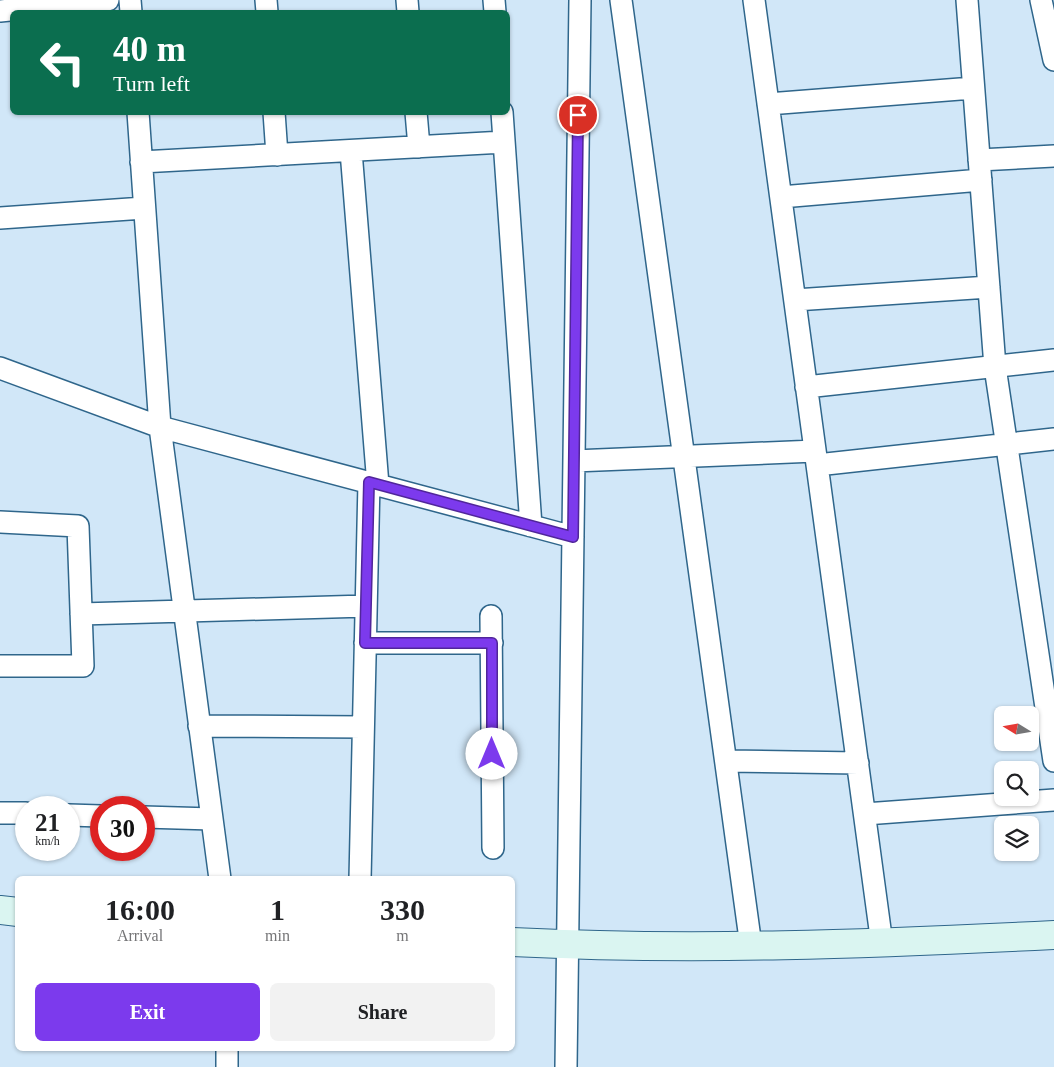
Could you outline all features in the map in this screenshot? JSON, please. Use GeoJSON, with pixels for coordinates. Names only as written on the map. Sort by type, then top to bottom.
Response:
{"type":"FeatureCollection","features":[{"type":"Feature","properties":{"kind":"street"},"geometry":{"type":"LineString","coordinates":[[0,11],[108,0]]}},
{"type":"Feature","properties":{"kind":"street"},"geometry":{"type":"LineString","coordinates":[[566,1067],[580,0]]}},
{"type":"Feature","properties":{"kind":"street"},"geometry":{"type":"LineString","coordinates":[[622,0],[751,946]]}},
{"type":"Feature","properties":{"kind":"street"},"geometry":{"type":"LineString","coordinates":[[754,0],[882,944]]}},
{"type":"Feature","properties":{"kind":"street"},"geometry":{"type":"LineString","coordinates":[[966,0],[995,367],[1054,761]]}},
{"type":"Feature","properties":{"kind":"street"},"geometry":{"type":"LineString","coordinates":[[1041,0],[1054,60]]}},
{"type":"Feature","properties":{"kind":"street"},"geometry":{"type":"LineString","coordinates":[[768,104],[973,88]]}},
{"type":"Feature","properties":{"kind":"street"},"geometry":{"type":"LineString","coordinates":[[138,115],[160,427],[220,876]]}},
{"type":"Feature","properties":{"kind":"street"},"geometry":{"type":"LineString","coordinates":[[274,115],[277,155]]}},
{"type":"Feature","properties":{"kind":"street"},"geometry":{"type":"LineString","coordinates":[[416,115],[419,147]]}},
{"type":"Feature","properties":{"kind":"street"},"geometry":{"type":"LineString","coordinates":[[502,115],[531,526]]}},
{"type":"Feature","properties":{"kind":"street"},"geometry":{"type":"LineString","coordinates":[[141,162],[504,142]]}},
{"type":"Feature","properties":{"kind":"street"},"geometry":{"type":"LineString","coordinates":[[350,151],[373,484],[366,606],[360,876]]}},
{"type":"Feature","properties":{"kind":"street"},"geometry":{"type":"LineString","coordinates":[[780,198],[980,170],[1054,156]]}},
{"type":"Feature","properties":{"kind":"street"},"geometry":{"type":"LineString","coordinates":[[0,218],[144,208]]}},
{"type":"Feature","properties":{"kind":"street"},"geometry":{"type":"LineString","coordinates":[[795,300],[989,287]]}},
{"type":"Feature","properties":{"kind":"street"},"geometry":{"type":"LineString","coordinates":[[806,387],[1054,360]]}},
{"type":"Feature","properties":{"kind":"street"},"geometry":{"type":"LineString","coordinates":[[0,368],[160,427],[573,537]]}},
{"type":"Feature","properties":{"kind":"street"},"geometry":{"type":"LineString","coordinates":[[574,461],[684,456],[816,458],[1054,439]]}},
{"type":"Feature","properties":{"kind":"street"},"geometry":{"type":"LineString","coordinates":[[0,522],[78,526],[83,666],[0,666]]}},
{"type":"Feature","properties":{"kind":"street"},"geometry":{"type":"LineString","coordinates":[[82,614],[366,606]]}},
{"type":"Feature","properties":{"kind":"street"},"geometry":{"type":"LineString","coordinates":[[492,616],[493,848]]}},
{"type":"Feature","properties":{"kind":"street"},"geometry":{"type":"LineString","coordinates":[[365,643],[492,643]]}},
{"type":"Feature","properties":{"kind":"street"},"geometry":{"type":"LineString","coordinates":[[199,726],[363,727]]}},
{"type":"Feature","properties":{"kind":"street"},"geometry":{"type":"LineString","coordinates":[[726,761],[858,763]]}},
{"type":"Feature","properties":{"kind":"street"},"geometry":{"type":"LineString","coordinates":[[865,814],[1054,800]]}},
{"type":"Feature","properties":{"kind":"street"},"geometry":{"type":"LineString","coordinates":[[0,812],[15,813]]}},
{"type":"Feature","properties":{"kind":"street"},"geometry":{"type":"LineString","coordinates":[[155,817],[212,819]]}},
{"type":"Feature","properties":{"kind":"street"},"geometry":{"type":"LineString","coordinates":[[0,910],[15,912]]}},
{"type":"Feature","properties":{"kind":"street"},"geometry":{"type":"LineString","coordinates":[[515,942],[568,945],[751,946],[882,944],[1054,935]]}},
{"type":"Feature","properties":{"kind":"street"},"geometry":{"type":"LineString","coordinates":[[227,1051],[227,1067]]}},
{"type":"Feature","properties":{"kind":"route"},"geometry":{"type":"LineString","coordinates":[[492,754],[492,643],[365,643],[369,482],[573,537],[578,115]]}}]}
